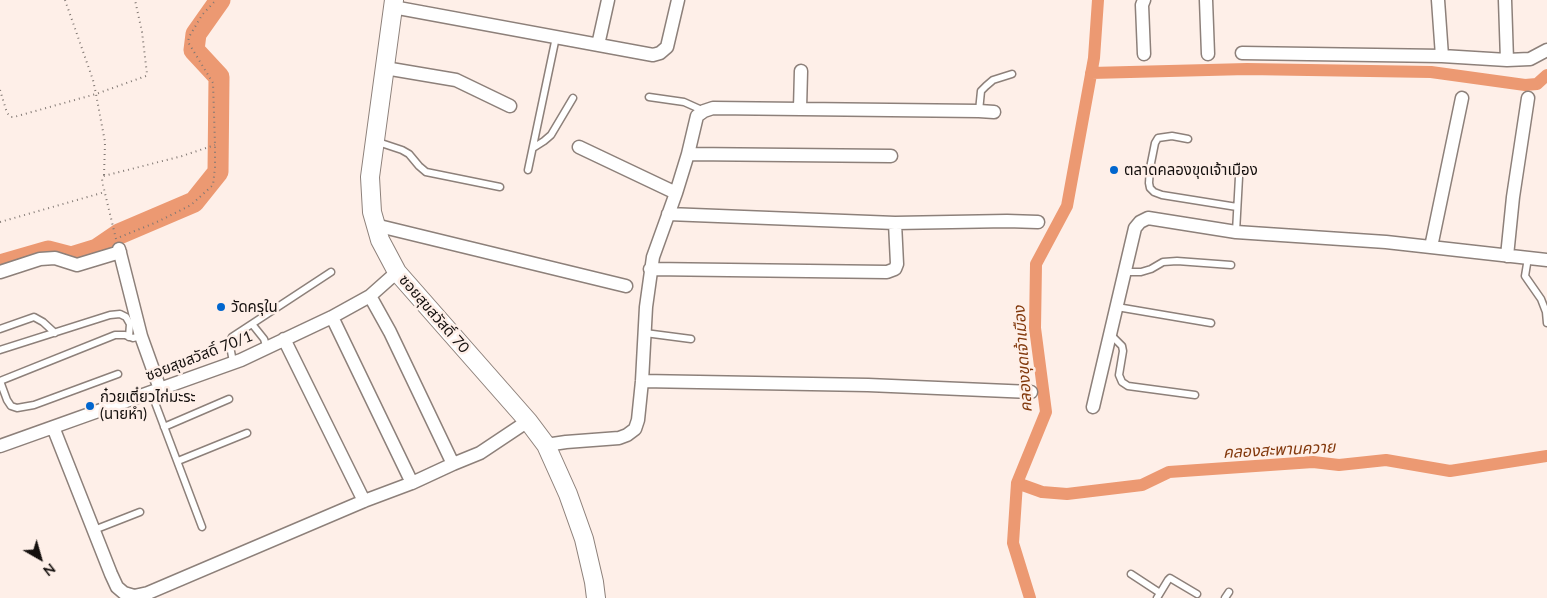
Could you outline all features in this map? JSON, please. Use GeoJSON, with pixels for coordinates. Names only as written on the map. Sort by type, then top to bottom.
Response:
{"type":"FeatureCollection","features":[{"type":"Feature","properties":{"kind":"street"},"geometry":{"type":"LineString","coordinates":[[598,45],[608,0]]}},
{"type":"Feature","properties":{"kind":"street"},"geometry":{"type":"LineString","coordinates":[[394,4],[653,55],[660,53],[667,47],[678,0]]}},
{"type":"Feature","properties":{"kind":"street"},"geometry":{"type":"LineString","coordinates":[[1144,0],[1142,5],[1144,54]]}},
{"type":"Feature","properties":{"kind":"street"},"geometry":{"type":"LineString","coordinates":[[1206,0],[1208,54]]}},
{"type":"Feature","properties":{"kind":"street"},"geometry":{"type":"LineString","coordinates":[[1438,0],[1442,56]]}},
{"type":"Feature","properties":{"kind":"street"},"geometry":{"type":"LineString","coordinates":[[1505,0],[1506,60]]}},
{"type":"Feature","properties":{"kind":"street","name":"ซอยสุขสวัสดิ์ 70"},"geometry":{"type":"LineString","coordinates":[[394,4],[370,177],[372,212],[380,240],[397,272],[546,445],[568,494],[584,539],[596,598]]}},
{"type":"Feature","properties":{"kind":"street"},"geometry":{"type":"LineString","coordinates":[[1242,53],[1442,56],[1530,60],[1547,50]]}},
{"type":"Feature","properties":{"kind":"street"},"geometry":{"type":"LineString","coordinates":[[385,68],[456,80],[510,106]]}},
{"type":"Feature","properties":{"kind":"street"},"geometry":{"type":"LineString","coordinates":[[800,109],[801,71]]}},
{"type":"Feature","properties":{"kind":"street"},"geometry":{"type":"LineString","coordinates":[[1431,247],[1462,98]]}},
{"type":"Feature","properties":{"kind":"street"},"geometry":{"type":"LineString","coordinates":[[1507,256],[1513,196],[1528,98]]}},
{"type":"Feature","properties":{"kind":"street"},"geometry":{"type":"LineString","coordinates":[[546,445],[618,438],[627,435],[635,429],[638,420],[642,381],[652,257],[676,193],[697,116],[704,111],[714,108],[994,112]]}},
{"type":"Feature","properties":{"kind":"street"},"geometry":{"type":"LineString","coordinates":[[579,147],[676,193]]}},
{"type":"Feature","properties":{"kind":"street"},"geometry":{"type":"LineString","coordinates":[[688,154],[891,156]]}},
{"type":"Feature","properties":{"kind":"street"},"geometry":{"type":"LineString","coordinates":[[668,214],[894,223],[1038,222]]}},
{"type":"Feature","properties":{"kind":"street"},"geometry":{"type":"LineString","coordinates":[[1093,407],[1135,228],[1140,222],[1148,218],[1236,232],[1386,242],[1547,260]]}},
{"type":"Feature","properties":{"kind":"street"},"geometry":{"type":"LineString","coordinates":[[650,269],[887,272],[895,270],[897,264],[894,223]]}},
{"type":"Feature","properties":{"kind":"street"},"geometry":{"type":"LineString","coordinates":[[375,225],[626,286]]}},
{"type":"Feature","properties":{"kind":"street"},"geometry":{"type":"LineString","coordinates":[[0,272],[40,259],[52,258],[77,265],[118,245],[135,337],[155,390]]}},
{"type":"Feature","properties":{"kind":"street","name":"ซอยสุขสวัสดิ์ 70/1"},"geometry":{"type":"LineString","coordinates":[[3,445],[233,362],[266,348],[332,317],[370,296],[397,272]]}},
{"type":"Feature","properties":{"kind":"street"},"geometry":{"type":"LineString","coordinates":[[370,296],[390,332],[454,464]]}},
{"type":"Feature","properties":{"kind":"street"},"geometry":{"type":"LineString","coordinates":[[332,317],[412,483]]}},
{"type":"Feature","properties":{"kind":"street"},"geometry":{"type":"LineString","coordinates":[[284,339],[364,501]]}},
{"type":"Feature","properties":{"kind":"street"},"geometry":{"type":"LineString","coordinates":[[642,381],[868,385],[1031,392]]}},
{"type":"Feature","properties":{"kind":"street"},"geometry":{"type":"LineString","coordinates":[[53,427],[110,574],[117,587],[124,593],[134,596],[148,594],[480,453],[528,422]]}},
{"type":"Feature","properties":{"kind":"lane"},"geometry":{"type":"LineString","coordinates":[[528,170],[556,37]]}},
{"type":"Feature","properties":{"kind":"lane"},"geometry":{"type":"LineString","coordinates":[[979,111],[981,91],[993,80],[1012,74]]}},
{"type":"Feature","properties":{"kind":"lane"},"geometry":{"type":"LineString","coordinates":[[649,97],[684,102],[704,111]]}},
{"type":"Feature","properties":{"kind":"lane"},"geometry":{"type":"LineString","coordinates":[[533,148],[551,135],[573,98]]}},
{"type":"Feature","properties":{"kind":"lane"},"geometry":{"type":"LineString","coordinates":[[1188,139],[1172,136],[1158,138],[1155,143],[1150,168],[1150,188],[1162,195],[1237,207]]}},
{"type":"Feature","properties":{"kind":"lane"},"geometry":{"type":"LineString","coordinates":[[375,141],[409,154],[426,172],[500,187]]}},
{"type":"Feature","properties":{"kind":"lane"},"geometry":{"type":"LineString","coordinates":[[1236,232],[1238,177]]}},
{"type":"Feature","properties":{"kind":"lane"},"geometry":{"type":"LineString","coordinates":[[1528,258],[1525,276],[1541,299],[1546,312],[1547,323]]}},
{"type":"Feature","properties":{"kind":"lane"},"geometry":{"type":"LineString","coordinates":[[1125,272],[1141,272],[1163,262],[1177,261],[1231,265]]}},
{"type":"Feature","properties":{"kind":"lane"},"geometry":{"type":"LineString","coordinates":[[233,362],[230,341],[232,337],[331,272]]}},
{"type":"Feature","properties":{"kind":"lane"},"geometry":{"type":"LineString","coordinates":[[1116,307],[1211,323]]}},
{"type":"Feature","properties":{"kind":"lane"},"geometry":{"type":"LineString","coordinates":[[0,350],[110,315],[120,314],[126,317],[135,337]]}},
{"type":"Feature","properties":{"kind":"lane"},"geometry":{"type":"LineString","coordinates":[[0,329],[34,317],[55,333]]}},
{"type":"Feature","properties":{"kind":"lane"},"geometry":{"type":"LineString","coordinates":[[252,324],[264,339],[266,348]]}},
{"type":"Feature","properties":{"kind":"lane"},"geometry":{"type":"LineString","coordinates":[[645,333],[691,339]]}},
{"type":"Feature","properties":{"kind":"lane"},"geometry":{"type":"LineString","coordinates":[[1110,334],[1122,346],[1119,376],[1122,382],[1128,386],[1195,395]]}},
{"type":"Feature","properties":{"kind":"lane"},"geometry":{"type":"LineString","coordinates":[[118,374],[34,405],[17,408],[11,406],[7,400],[0,381],[115,335],[135,337]]}},
{"type":"Feature","properties":{"kind":"lane"},"geometry":{"type":"LineString","coordinates":[[155,390],[164,427],[202,527]]}},
{"type":"Feature","properties":{"kind":"lane"},"geometry":{"type":"LineString","coordinates":[[164,427],[228,399]]}},
{"type":"Feature","properties":{"kind":"lane"},"geometry":{"type":"LineString","coordinates":[[178,461],[247,433]]}},
{"type":"Feature","properties":{"kind":"lane"},"geometry":{"type":"LineString","coordinates":[[94,530],[140,512]]}},
{"type":"Feature","properties":{"kind":"lane"},"geometry":{"type":"LineString","coordinates":[[1131,574],[1158,596],[1170,578],[1197,594]]}},
{"type":"Feature","properties":{"kind":"path"},"geometry":{"type":"LineString","coordinates":[[66,0],[96,94],[105,142],[104,176],[102,179],[118,245],[190,206],[210,188],[214,180],[213,83],[188,42],[202,15],[216,0]]}},
{"type":"Feature","properties":{"kind":"path"},"geometry":{"type":"LineString","coordinates":[[0,90],[7,113],[14,117],[96,94],[143,78],[147,74],[142,32],[135,0]]}},
{"type":"Feature","properties":{"kind":"path"},"geometry":{"type":"LineString","coordinates":[[104,176],[182,156],[215,145]]}},
{"type":"Feature","properties":{"kind":"path"},"geometry":{"type":"LineString","coordinates":[[0,222],[105,192]]}},
{"type":"Feature","properties":{"kind":"waterway"},"geometry":{"type":"LineString","coordinates":[[0,265],[48,251],[71,257],[97,249],[119,234],[194,202],[218,172],[219,77],[194,50],[196,34],[220,0]]}},
{"type":"Feature","properties":{"kind":"waterway","name":"คลองขุดเจ้าเมือง"},"geometry":{"type":"LineString","coordinates":[[1030,598],[1013,543],[1017,483],[1046,412],[1035,328],[1036,264],[1067,206],[1094,58],[1098,0]]}},
{"type":"Feature","properties":{"kind":"waterway"},"geometry":{"type":"LineString","coordinates":[[1091,73],[1247,69],[1431,72],[1525,85],[1537,84],[1547,75]]}},
{"type":"Feature","properties":{"kind":"waterway","name":"คลองสะพานควาย"},"geometry":{"type":"LineString","coordinates":[[1017,483],[1042,492],[1067,494],[1142,485],[1169,472],[1313,462],[1339,465],[1386,460],[1450,471],[1547,456]]}},
{"type":"Feature","properties":{"kind":"place","name":"ตลาดคลองขุดเจ้าเมือง"},"geometry":{"type":"Point","coordinates":[1114,170]}},
{"type":"Feature","properties":{"kind":"place","name":"วัดครุใน"},"geometry":{"type":"Point","coordinates":[221,307]}},
{"type":"Feature","properties":{"kind":"place","name":"ก๋วยเตี๋ยวไก่มะระ (นายหำ)"},"geometry":{"type":"Point","coordinates":[90,406]}}]}
